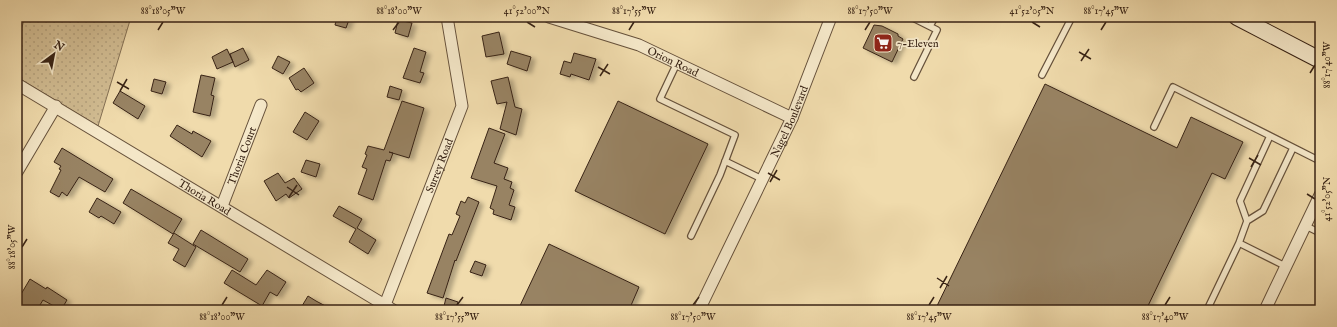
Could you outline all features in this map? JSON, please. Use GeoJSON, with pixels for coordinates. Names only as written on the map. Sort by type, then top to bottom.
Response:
{"type":"FeatureCollection","features":[{"type":"Feature","properties":{"kind":"main road"},"geometry":{"type":"LineString","coordinates":[[1237,17],[1320,60]]}},
{"type":"Feature","properties":{"kind":"street","name":"Surrey Road"},"geometry":{"type":"LineString","coordinates":[[387,309],[462,106],[447,17]]}},
{"type":"Feature","properties":{"kind":"street","name":"Orion Road"},"geometry":{"type":"LineString","coordinates":[[549,17],[639,45],[792,118]]}},
{"type":"Feature","properties":{"kind":"street","name":"Nagel Boulevard"},"geometry":{"type":"LineString","coordinates":[[699,310],[792,118],[831,17]]}},
{"type":"Feature","properties":{"kind":"street","name":"Thoria Road"},"geometry":{"type":"LineString","coordinates":[[17,84],[222,206],[387,309]]}},
{"type":"Feature","properties":{"kind":"street","name":"Thoria Court"},"geometry":{"type":"LineString","coordinates":[[222,206],[261,105]]}},
{"type":"Feature","properties":{"kind":"street"},"geometry":{"type":"LineString","coordinates":[[17,172],[56,106]]}},
{"type":"Feature","properties":{"kind":"street"},"geometry":{"type":"LineString","coordinates":[[1265,310],[1320,195]]}},
{"type":"Feature","properties":{"kind":"lane"},"geometry":{"type":"LineString","coordinates":[[911,17],[937,30],[914,77]]}},
{"type":"Feature","properties":{"kind":"lane"},"geometry":{"type":"LineString","coordinates":[[930,26],[935,17]]}},
{"type":"Feature","properties":{"kind":"lane"},"geometry":{"type":"LineString","coordinates":[[1042,75],[1072,17]]}},
{"type":"Feature","properties":{"kind":"lane"},"geometry":{"type":"LineString","coordinates":[[677,63],[660,99],[735,135],[726,161],[691,236]]}},
{"type":"Feature","properties":{"kind":"lane"},"geometry":{"type":"LineString","coordinates":[[1154,127],[1173,87],[1320,161]]}},
{"type":"Feature","properties":{"kind":"lane"},"geometry":{"type":"LineString","coordinates":[[1247,221],[1240,201],[1270,136]]}},
{"type":"Feature","properties":{"kind":"lane"},"geometry":{"type":"LineString","coordinates":[[1206,310],[1239,243],[1247,221],[1263,211],[1294,148]]}},
{"type":"Feature","properties":{"kind":"lane"},"geometry":{"type":"LineString","coordinates":[[726,161],[762,179]]}},
{"type":"Feature","properties":{"kind":"lane"},"geometry":{"type":"LineString","coordinates":[[1306,226],[1320,233]]}},
{"type":"Feature","properties":{"kind":"lane"},"geometry":{"type":"LineString","coordinates":[[1239,243],[1285,266]]}},
{"type":"Feature","properties":{"kind":"shaded area"},"geometry":{"type":"Polygon","coordinates":[[[25,17],[131,17],[98,126],[17,77],[17,44],[25,17]]]}},
{"type":"Feature","properties":{"kind":"building"},"geometry":{"type":"Polygon","coordinates":[[[337,17],[350,17],[346,28],[335,25],[337,17]]]}},
{"type":"Feature","properties":{"kind":"building"},"geometry":{"type":"Polygon","coordinates":[[[398,20],[412,23],[408,37],[395,33],[398,20]]]}},
{"type":"Feature","properties":{"kind":"building","name":"7-Eleven"},"geometry":{"type":"Polygon","coordinates":[[[874,25],[882,26],[898,34],[898,36],[903,39],[892,62],[863,48],[874,25]]]}},
{"type":"Feature","properties":{"kind":"building"},"geometry":{"type":"Polygon","coordinates":[[[499,32],[504,54],[486,57],[482,36],[499,32]]]}},
{"type":"Feature","properties":{"kind":"building"},"geometry":{"type":"Polygon","coordinates":[[[243,48],[249,60],[235,67],[230,54],[243,48]]]}},
{"type":"Feature","properties":{"kind":"building"},"geometry":{"type":"Polygon","coordinates":[[[414,48],[426,52],[420,72],[424,73],[420,83],[403,78],[414,48]]]}},
{"type":"Feature","properties":{"kind":"building"},"geometry":{"type":"Polygon","coordinates":[[[227,49],[233,62],[217,69],[212,57],[227,49]]]}},
{"type":"Feature","properties":{"kind":"building"},"geometry":{"type":"Polygon","coordinates":[[[511,51],[531,57],[527,71],[507,64],[511,51]]]}},
{"type":"Feature","properties":{"kind":"building"},"geometry":{"type":"Polygon","coordinates":[[[574,53],[596,59],[589,80],[571,74],[570,77],[560,74],[564,61],[571,63],[574,53]]]}},
{"type":"Feature","properties":{"kind":"building"},"geometry":{"type":"Polygon","coordinates":[[[278,56],[290,62],[283,74],[272,68],[278,56]]]}},
{"type":"Feature","properties":{"kind":"building"},"geometry":{"type":"Polygon","coordinates":[[[304,68],[314,83],[301,92],[298,89],[296,90],[289,78],[304,68]]]}},
{"type":"Feature","properties":{"kind":"building"},"geometry":{"type":"Polygon","coordinates":[[[201,75],[215,78],[211,95],[214,96],[210,116],[193,112],[201,75]]]}},
{"type":"Feature","properties":{"kind":"building"},"geometry":{"type":"Polygon","coordinates":[[[508,77],[515,107],[522,109],[516,135],[500,129],[507,102],[497,104],[491,81],[508,77]]]}},
{"type":"Feature","properties":{"kind":"building"},"geometry":{"type":"Polygon","coordinates":[[[154,79],[166,82],[162,94],[151,91],[154,79]]]}},
{"type":"Feature","properties":{"kind":"building"},"geometry":{"type":"Polygon","coordinates":[[[1045,84],[1177,148],[1191,117],[1243,142],[1225,179],[1212,173],[1146,310],[935,310],[1045,84]]]}},
{"type":"Feature","properties":{"kind":"building"},"geometry":{"type":"Polygon","coordinates":[[[390,86],[402,90],[399,100],[387,97],[390,86]]]}},
{"type":"Feature","properties":{"kind":"building"},"geometry":{"type":"Polygon","coordinates":[[[120,91],[145,106],[138,119],[113,103],[120,91]]]}},
{"type":"Feature","properties":{"kind":"building"},"geometry":{"type":"Polygon","coordinates":[[[402,101],[424,108],[409,158],[393,153],[390,161],[386,160],[373,200],[358,194],[367,169],[362,167],[367,155],[365,154],[368,146],[384,150],[402,101]]]}},
{"type":"Feature","properties":{"kind":"building"},"geometry":{"type":"Polygon","coordinates":[[[618,101],[708,144],[665,234],[575,191],[618,101]]]}},
{"type":"Feature","properties":{"kind":"building"},"geometry":{"type":"Polygon","coordinates":[[[305,112],[319,121],[307,140],[293,132],[305,112]]]}},
{"type":"Feature","properties":{"kind":"building"},"geometry":{"type":"Polygon","coordinates":[[[177,125],[192,134],[193,131],[211,141],[202,157],[170,136],[177,125]]]}},
{"type":"Feature","properties":{"kind":"building"},"geometry":{"type":"Polygon","coordinates":[[[489,128],[505,134],[494,163],[508,168],[504,179],[512,182],[510,188],[514,190],[509,205],[515,207],[511,220],[493,214],[494,210],[490,208],[497,186],[471,178],[489,128]]]}},
{"type":"Feature","properties":{"kind":"building"},"geometry":{"type":"Polygon","coordinates":[[[62,148],[113,179],[105,192],[79,177],[67,196],[62,192],[59,197],[50,192],[61,170],[59,169],[61,166],[54,162],[62,148]]]}},
{"type":"Feature","properties":{"kind":"building"},"geometry":{"type":"Polygon","coordinates":[[[306,160],[320,164],[316,177],[301,172],[306,160]]]}},
{"type":"Feature","properties":{"kind":"building"},"geometry":{"type":"Polygon","coordinates":[[[278,173],[285,183],[294,178],[302,189],[289,198],[286,194],[276,201],[264,181],[278,173]]]}},
{"type":"Feature","properties":{"kind":"building"},"geometry":{"type":"Polygon","coordinates":[[[131,189],[182,219],[173,234],[123,203],[131,189]]]}},
{"type":"Feature","properties":{"kind":"building"},"geometry":{"type":"Polygon","coordinates":[[[468,197],[479,202],[456,261],[455,260],[443,298],[427,293],[449,234],[452,235],[460,216],[456,214],[461,201],[465,203],[468,197]]]}},
{"type":"Feature","properties":{"kind":"building"},"geometry":{"type":"Polygon","coordinates":[[[97,198],[121,212],[114,224],[101,216],[99,218],[89,212],[97,198]]]}},
{"type":"Feature","properties":{"kind":"building"},"geometry":{"type":"Polygon","coordinates":[[[339,206],[362,219],[357,228],[376,240],[368,254],[349,242],[356,229],[333,216],[339,206]]]}},
{"type":"Feature","properties":{"kind":"building"},"geometry":{"type":"Polygon","coordinates":[[[201,230],[248,259],[240,272],[193,244],[201,230]]]}},
{"type":"Feature","properties":{"kind":"building"},"geometry":{"type":"Polygon","coordinates":[[[174,233],[196,247],[185,267],[173,260],[179,249],[168,243],[174,233]]]}},
{"type":"Feature","properties":{"kind":"building"},"geometry":{"type":"Polygon","coordinates":[[[549,244],[639,287],[629,310],[518,310],[549,244]]]}},
{"type":"Feature","properties":{"kind":"building"},"geometry":{"type":"Polygon","coordinates":[[[475,261],[486,265],[482,276],[470,272],[475,261]]]}},
{"type":"Feature","properties":{"kind":"building"},"geometry":{"type":"Polygon","coordinates":[[[232,270],[256,285],[267,270],[286,282],[277,296],[270,292],[262,306],[224,283],[232,270]]]}},
{"type":"Feature","properties":{"kind":"building"},"geometry":{"type":"Polygon","coordinates":[[[30,279],[46,289],[47,287],[67,300],[61,310],[43,300],[37,310],[22,310],[17,307],[17,301],[30,279]]]}},
{"type":"Feature","properties":{"kind":"building"},"geometry":{"type":"Polygon","coordinates":[[[308,296],[333,310],[309,310],[302,306],[308,296]]]}},
{"type":"Feature","properties":{"kind":"building"},"geometry":{"type":"Polygon","coordinates":[[[446,298],[458,302],[455,310],[443,310],[446,298]]]}},
{"type":"Feature","properties":{"kind":"place","name":"7-Eleven"},"geometry":{"type":"Point","coordinates":[883,43]}}]}
